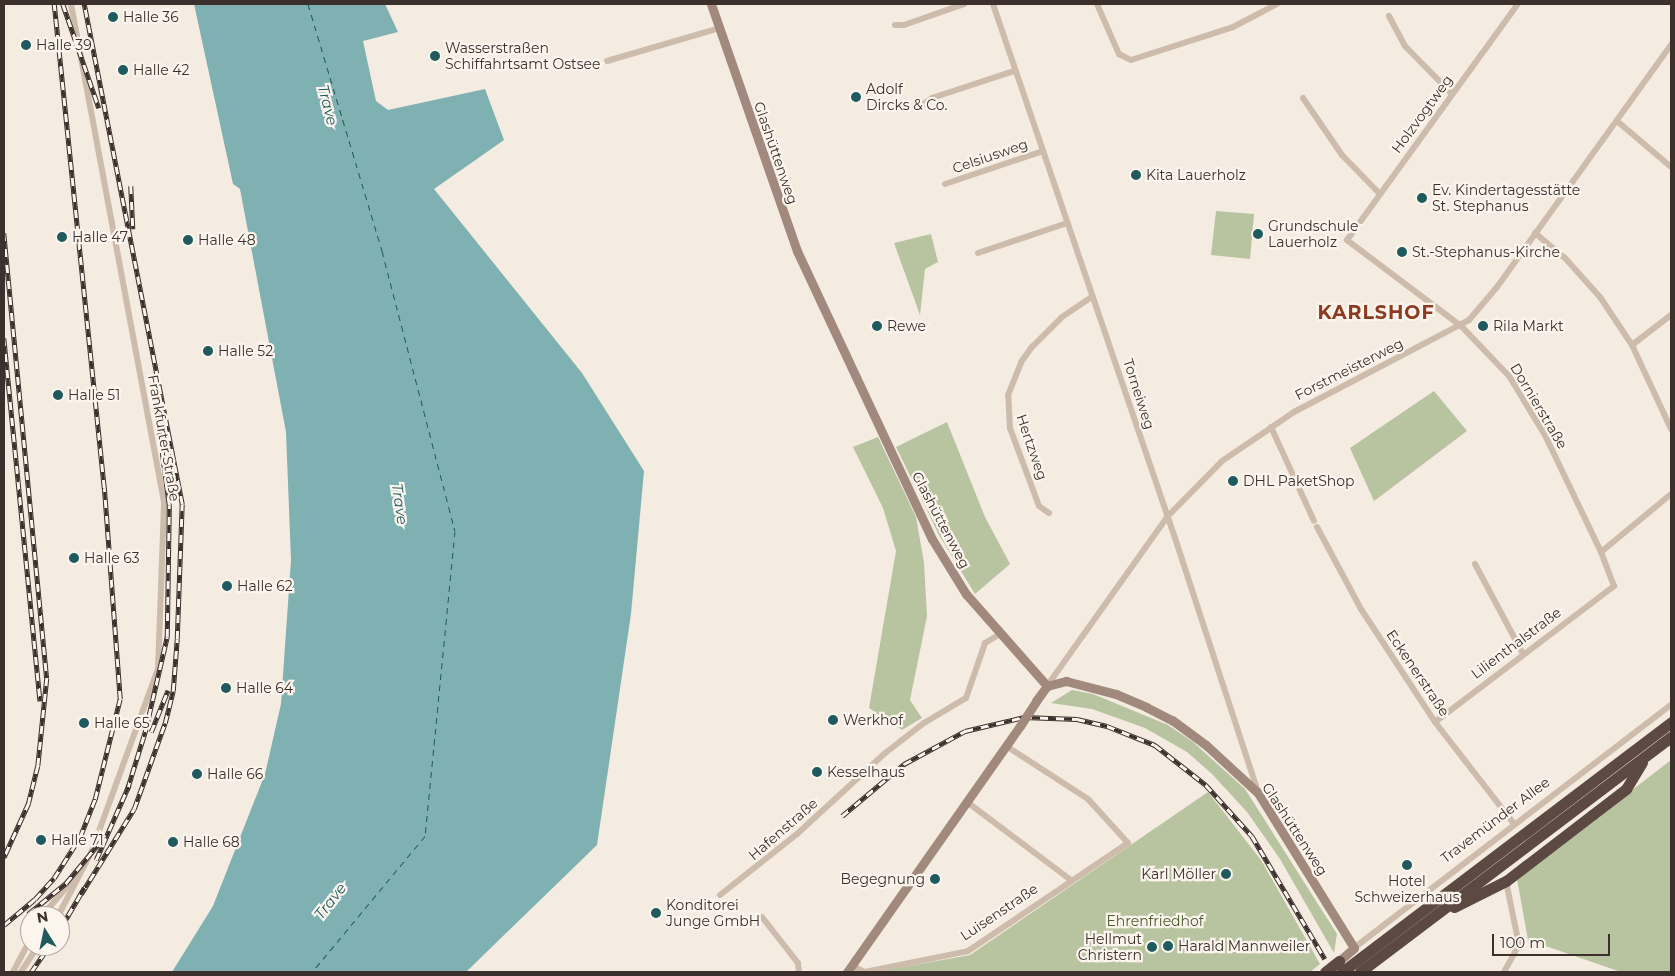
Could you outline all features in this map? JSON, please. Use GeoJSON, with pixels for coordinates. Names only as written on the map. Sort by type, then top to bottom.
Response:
{"type":"FeatureCollection","features":[{"type":"Feature","properties":{"kind":"highway","name":"Travemünder Allee"},"geometry":{"type":"LineString","coordinates":[[1340,967],[1671,722]]}},
{"type":"Feature","properties":{"kind":"highway"},"geometry":{"type":"LineString","coordinates":[[1360,972],[1671,737]]}},
{"type":"Feature","properties":{"kind":"highway"},"geometry":{"type":"LineString","coordinates":[[1373,972],[1425,922],[1506,881],[1626,789],[1646,756]]}},
{"type":"Feature","properties":{"kind":"highway"},"geometry":{"type":"LineString","coordinates":[[1325,972],[1340,967]]}},
{"type":"Feature","properties":{"kind":"street","name":"Frankfurter Straße"},"geometry":{"type":"LineString","coordinates":[[63,906],[82,870],[113,799],[158,669],[164,502],[71,4]]}},
{"type":"Feature","properties":{"kind":"street","name":"Glashüttenweg"},"geometry":{"type":"LineString","coordinates":[[711,4],[800,259],[932,539],[966,594],[1047,686],[1066,681],[1116,694],[1146,706],[1172,720],[1206,745],[1258,793],[1354,948]]}},
{"type":"Feature","properties":{"kind":"street"},"geometry":{"type":"LineString","coordinates":[[895,25],[904,25],[964,4]]}},
{"type":"Feature","properties":{"kind":"street","name":"Torneiweg"},"geometry":{"type":"LineString","coordinates":[[993,4],[1168,516],[1258,793]]}},
{"type":"Feature","properties":{"kind":"street"},"geometry":{"type":"LineString","coordinates":[[1097,4],[1120,54],[1131,60],[1233,27],[1277,4]]}},
{"type":"Feature","properties":{"kind":"street","name":"Holzvogtweg"},"geometry":{"type":"LineString","coordinates":[[1347,240],[1518,4]]}},
{"type":"Feature","properties":{"kind":"street"},"geometry":{"type":"LineString","coordinates":[[1389,16],[1405,46],[1452,94]]}},
{"type":"Feature","properties":{"kind":"street"},"geometry":{"type":"LineString","coordinates":[[606,61],[720,28]]}},
{"type":"Feature","properties":{"kind":"street","name":"Forstmeisterweg"},"geometry":{"type":"LineString","coordinates":[[1047,686],[1168,516],[1222,461],[1271,427],[1319,398],[1461,326],[1497,287],[1671,45]]}},
{"type":"Feature","properties":{"kind":"street"},"geometry":{"type":"LineString","coordinates":[[924,104],[1014,70]]}},
{"type":"Feature","properties":{"kind":"street"},"geometry":{"type":"LineString","coordinates":[[1304,98],[1342,155],[1379,194]]}},
{"type":"Feature","properties":{"kind":"street"},"geometry":{"type":"LineString","coordinates":[[1617,121],[1671,167]]}},
{"type":"Feature","properties":{"kind":"street","name":"Celsiusweg"},"geometry":{"type":"LineString","coordinates":[[945,184],[1043,151]]}},
{"type":"Feature","properties":{"kind":"street"},"geometry":{"type":"LineString","coordinates":[[978,253],[1067,223]]}},
{"type":"Feature","properties":{"kind":"street"},"geometry":{"type":"LineString","coordinates":[[1535,233],[1565,258],[1600,297],[1632,346],[1671,428]]}},
{"type":"Feature","properties":{"kind":"street","name":"Dornierstraße"},"geometry":{"type":"LineString","coordinates":[[1347,240],[1461,326],[1509,376],[1546,437],[1601,552],[1614,586]]}},
{"type":"Feature","properties":{"kind":"street","name":"Hertzweg"},"geometry":{"type":"LineString","coordinates":[[1049,513],[1040,506],[1010,428],[1008,394],[1021,362],[1032,347],[1053,324],[1093,296]]}},
{"type":"Feature","properties":{"kind":"street"},"geometry":{"type":"LineString","coordinates":[[1632,346],[1671,315]]}},
{"type":"Feature","properties":{"kind":"street","name":"Eckenerstraße"},"geometry":{"type":"LineString","coordinates":[[1271,427],[1316,524],[1361,609],[1435,722],[1514,824]]}},
{"type":"Feature","properties":{"kind":"street"},"geometry":{"type":"LineString","coordinates":[[1601,552],[1671,494]]}},
{"type":"Feature","properties":{"kind":"street"},"geometry":{"type":"LineString","coordinates":[[1476,564],[1523,654]]}},
{"type":"Feature","properties":{"kind":"street","name":"Lilienthalstraße"},"geometry":{"type":"LineString","coordinates":[[1435,722],[1614,586]]}},
{"type":"Feature","properties":{"kind":"street","name":"Hafenstraße"},"geometry":{"type":"LineString","coordinates":[[720,895],[797,834],[884,754],[924,723],[966,698],[985,643],[1000,634]]}},
{"type":"Feature","properties":{"kind":"street","name":"Luisenstraße"},"geometry":{"type":"LineString","coordinates":[[1006,746],[1088,799],[1128,843],[968,951],[865,972],[850,969],[1047,686]]}},
{"type":"Feature","properties":{"kind":"street","name":"Travemünder Allee"},"geometry":{"type":"LineString","coordinates":[[1340,967],[1354,948],[1671,705]]}},
{"type":"Feature","properties":{"kind":"street"},"geometry":{"type":"LineString","coordinates":[[967,802],[1071,880]]}},
{"type":"Feature","properties":{"kind":"street","name":"Frankfurter Straße"},"geometry":{"type":"LineString","coordinates":[[51,906],[82,870]]}},
{"type":"Feature","properties":{"kind":"street"},"geometry":{"type":"LineString","coordinates":[[1504,972],[1519,945],[1506,881]]}},
{"type":"Feature","properties":{"kind":"street"},"geometry":{"type":"LineString","coordinates":[[762,917],[798,963],[799,972]]}},
{"type":"Feature","properties":{"kind":"street"},"geometry":{"type":"LineString","coordinates":[[13,972],[22,956]]}},
{"type":"Feature","properties":{"kind":"street"},"geometry":{"type":"LineString","coordinates":[[21,972],[31,956]]}},
{"type":"Feature","properties":{"kind":"green space"},"geometry":{"type":"Polygon","coordinates":[[[1216,211],[1254,214],[1250,259],[1211,255],[1216,211]]]}},
{"type":"Feature","properties":{"kind":"green space"},"geometry":{"type":"Polygon","coordinates":[[[931,234],[938,262],[925,269],[920,315],[894,243],[931,234]]]}},
{"type":"Feature","properties":{"kind":"green space"},"geometry":{"type":"Polygon","coordinates":[[[1434,391],[1467,431],[1374,501],[1350,448],[1434,391]]]}},
{"type":"Feature","properties":{"kind":"green space"},"geometry":{"type":"Polygon","coordinates":[[[947,422],[985,517],[1010,564],[975,594],[939,535],[896,447],[947,422]]]}},
{"type":"Feature","properties":{"kind":"green space"},"geometry":{"type":"Polygon","coordinates":[[[878,437],[916,517],[924,563],[927,616],[910,700],[922,718],[902,730],[869,708],[896,551],[883,508],[853,447],[878,437]]]}},
{"type":"Feature","properties":{"kind":"green space"},"geometry":{"type":"Polygon","coordinates":[[[1072,690],[1093,694],[1168,725],[1193,742],[1245,789],[1337,934],[1334,953],[1280,859],[1247,812],[1212,774],[1187,752],[1145,728],[1092,709],[1051,703],[1072,690]]]}},
{"type":"Feature","properties":{"kind":"green space"},"geometry":{"type":"Polygon","coordinates":[[[1671,760],[1671,972],[1621,972],[1528,940],[1517,879],[1671,760]]]}},
{"type":"Feature","properties":{"kind":"green space","name":"Ehrenfriedhof"},"geometry":{"type":"Polygon","coordinates":[[[1208,792],[1261,860],[1320,964],[1310,972],[876,972],[970,955],[1208,792]]]}},
{"type":"Feature","properties":{"kind":"water","name":"Trave"},"geometry":{"type":"Polygon","coordinates":[[[194,4],[385,4],[398,32],[363,41],[376,101],[388,110],[485,89],[504,140],[434,189],[582,373],[644,471],[631,614],[597,845],[466,972],[172,972],[213,906],[265,774],[281,704],[291,560],[286,432],[240,189],[233,184],[194,4]]]}},
{"type":"Feature","properties":{"kind":"ferry route"},"geometry":{"type":"LineString","coordinates":[[308,4],[382,251],[455,531],[425,836],[312,972]]}},
{"type":"Feature","properties":{"kind":"railway"},"geometry":{"type":"LineString","coordinates":[[4,925],[35,899],[54,878],[80,837],[95,799],[120,699],[104,488],[54,4]]}},
{"type":"Feature","properties":{"kind":"railway"},"geometry":{"type":"LineString","coordinates":[[63,4],[99,108]]}},
{"type":"Feature","properties":{"kind":"railway"},"geometry":{"type":"LineString","coordinates":[[81,894],[134,809],[165,723],[173,691],[182,504],[84,4]]}},
{"type":"Feature","properties":{"kind":"railway"},"geometry":{"type":"LineString","coordinates":[[131,186],[133,229]]}},
{"type":"Feature","properties":{"kind":"railway"},"geometry":{"type":"LineString","coordinates":[[4,233],[47,678],[38,766],[29,803],[4,858]]}},
{"type":"Feature","properties":{"kind":"railway"},"geometry":{"type":"LineString","coordinates":[[4,338],[40,701]]}},
{"type":"Feature","properties":{"kind":"railway"},"geometry":{"type":"LineString","coordinates":[[127,790],[145,732],[167,637],[169,505],[157,414]]}},
{"type":"Feature","properties":{"kind":"railway"},"geometry":{"type":"LineString","coordinates":[[151,732],[168,690]]}},
{"type":"Feature","properties":{"kind":"railway"},"geometry":{"type":"LineString","coordinates":[[842,816],[904,764],[965,731],[1024,717],[1077,719],[1107,726],[1155,745],[1206,785],[1252,836],[1325,959]]}},
{"type":"Feature","properties":{"kind":"railway"},"geometry":{"type":"LineString","coordinates":[[96,860],[129,785]]}},
{"type":"Feature","properties":{"kind":"railway"},"geometry":{"type":"LineString","coordinates":[[38,906],[66,883],[100,842]]}},
{"type":"Feature","properties":{"kind":"railway"},"geometry":{"type":"LineString","coordinates":[[70,912],[84,888]]}},
{"type":"Feature","properties":{"kind":"railway"},"geometry":{"type":"LineString","coordinates":[[31,972],[42,956]]}},
{"type":"Feature","properties":{"kind":"place","name":"Halle 36"},"geometry":{"type":"Point","coordinates":[113,17]}},
{"type":"Feature","properties":{"kind":"place","name":"Halle 39"},"geometry":{"type":"Point","coordinates":[26,45]}},
{"type":"Feature","properties":{"kind":"place","name":"Wasserstraßen Schiffahrtsamt Ostsee"},"geometry":{"type":"Point","coordinates":[435,56]}},
{"type":"Feature","properties":{"kind":"place","name":"Halle 42"},"geometry":{"type":"Point","coordinates":[123,70]}},
{"type":"Feature","properties":{"kind":"place","name":"Adolf Dircks & Co."},"geometry":{"type":"Point","coordinates":[856,97]}},
{"type":"Feature","properties":{"kind":"place","name":"Kita Lauerholz"},"geometry":{"type":"Point","coordinates":[1136,175]}},
{"type":"Feature","properties":{"kind":"place","name":"Ev. Kindertagesstätte St. Stephanus"},"geometry":{"type":"Point","coordinates":[1422,198]}},
{"type":"Feature","properties":{"kind":"place","name":"Grundschule Lauerholz"},"geometry":{"type":"Point","coordinates":[1258,234]}},
{"type":"Feature","properties":{"kind":"place","name":"Halle 47"},"geometry":{"type":"Point","coordinates":[62,237]}},
{"type":"Feature","properties":{"kind":"place","name":"Halle 48"},"geometry":{"type":"Point","coordinates":[188,240]}},
{"type":"Feature","properties":{"kind":"place","name":"St.-Stephanus-Kirche"},"geometry":{"type":"Point","coordinates":[1402,252]}},
{"type":"Feature","properties":{"kind":"place","name":"Rewe"},"geometry":{"type":"Point","coordinates":[877,326]}},
{"type":"Feature","properties":{"kind":"place","name":"Rila Markt"},"geometry":{"type":"Point","coordinates":[1483,326]}},
{"type":"Feature","properties":{"kind":"place","name":"Halle 52"},"geometry":{"type":"Point","coordinates":[208,351]}},
{"type":"Feature","properties":{"kind":"place","name":"Halle 51"},"geometry":{"type":"Point","coordinates":[58,395]}},
{"type":"Feature","properties":{"kind":"place","name":"DHL PaketShop"},"geometry":{"type":"Point","coordinates":[1233,481]}},
{"type":"Feature","properties":{"kind":"place","name":"Halle 63"},"geometry":{"type":"Point","coordinates":[74,558]}},
{"type":"Feature","properties":{"kind":"place","name":"Halle 62"},"geometry":{"type":"Point","coordinates":[227,586]}},
{"type":"Feature","properties":{"kind":"place","name":"Halle 64"},"geometry":{"type":"Point","coordinates":[226,688]}},
{"type":"Feature","properties":{"kind":"place","name":"Werkhof"},"geometry":{"type":"Point","coordinates":[833,720]}},
{"type":"Feature","properties":{"kind":"place","name":"Halle 65"},"geometry":{"type":"Point","coordinates":[84,723]}},
{"type":"Feature","properties":{"kind":"place","name":"Kesselhaus"},"geometry":{"type":"Point","coordinates":[817,772]}},
{"type":"Feature","properties":{"kind":"place","name":"Halle 66"},"geometry":{"type":"Point","coordinates":[197,774]}},
{"type":"Feature","properties":{"kind":"place","name":"Halle 71"},"geometry":{"type":"Point","coordinates":[41,840]}},
{"type":"Feature","properties":{"kind":"place","name":"Halle 68"},"geometry":{"type":"Point","coordinates":[173,842]}},
{"type":"Feature","properties":{"kind":"place","name":"Hotel Schweizerhaus"},"geometry":{"type":"Point","coordinates":[1407,865]}},
{"type":"Feature","properties":{"kind":"place","name":"Karl Möller"},"geometry":{"type":"Point","coordinates":[1226,874]}},
{"type":"Feature","properties":{"kind":"place","name":"Begegnung"},"geometry":{"type":"Point","coordinates":[935,879]}},
{"type":"Feature","properties":{"kind":"place","name":"Konditorei Junge GmbH"},"geometry":{"type":"Point","coordinates":[656,913]}},
{"type":"Feature","properties":{"kind":"place","name":"Harald Mannweiler"},"geometry":{"type":"Point","coordinates":[1168,946]}},
{"type":"Feature","properties":{"kind":"place","name":"Hellmut Christern"},"geometry":{"type":"Point","coordinates":[1152,947]}},
{"type":"Feature","properties":{"kind":"district","name":"KARLSHOF"},"geometry":{"type":"Point","coordinates":[1376,313]}}]}
